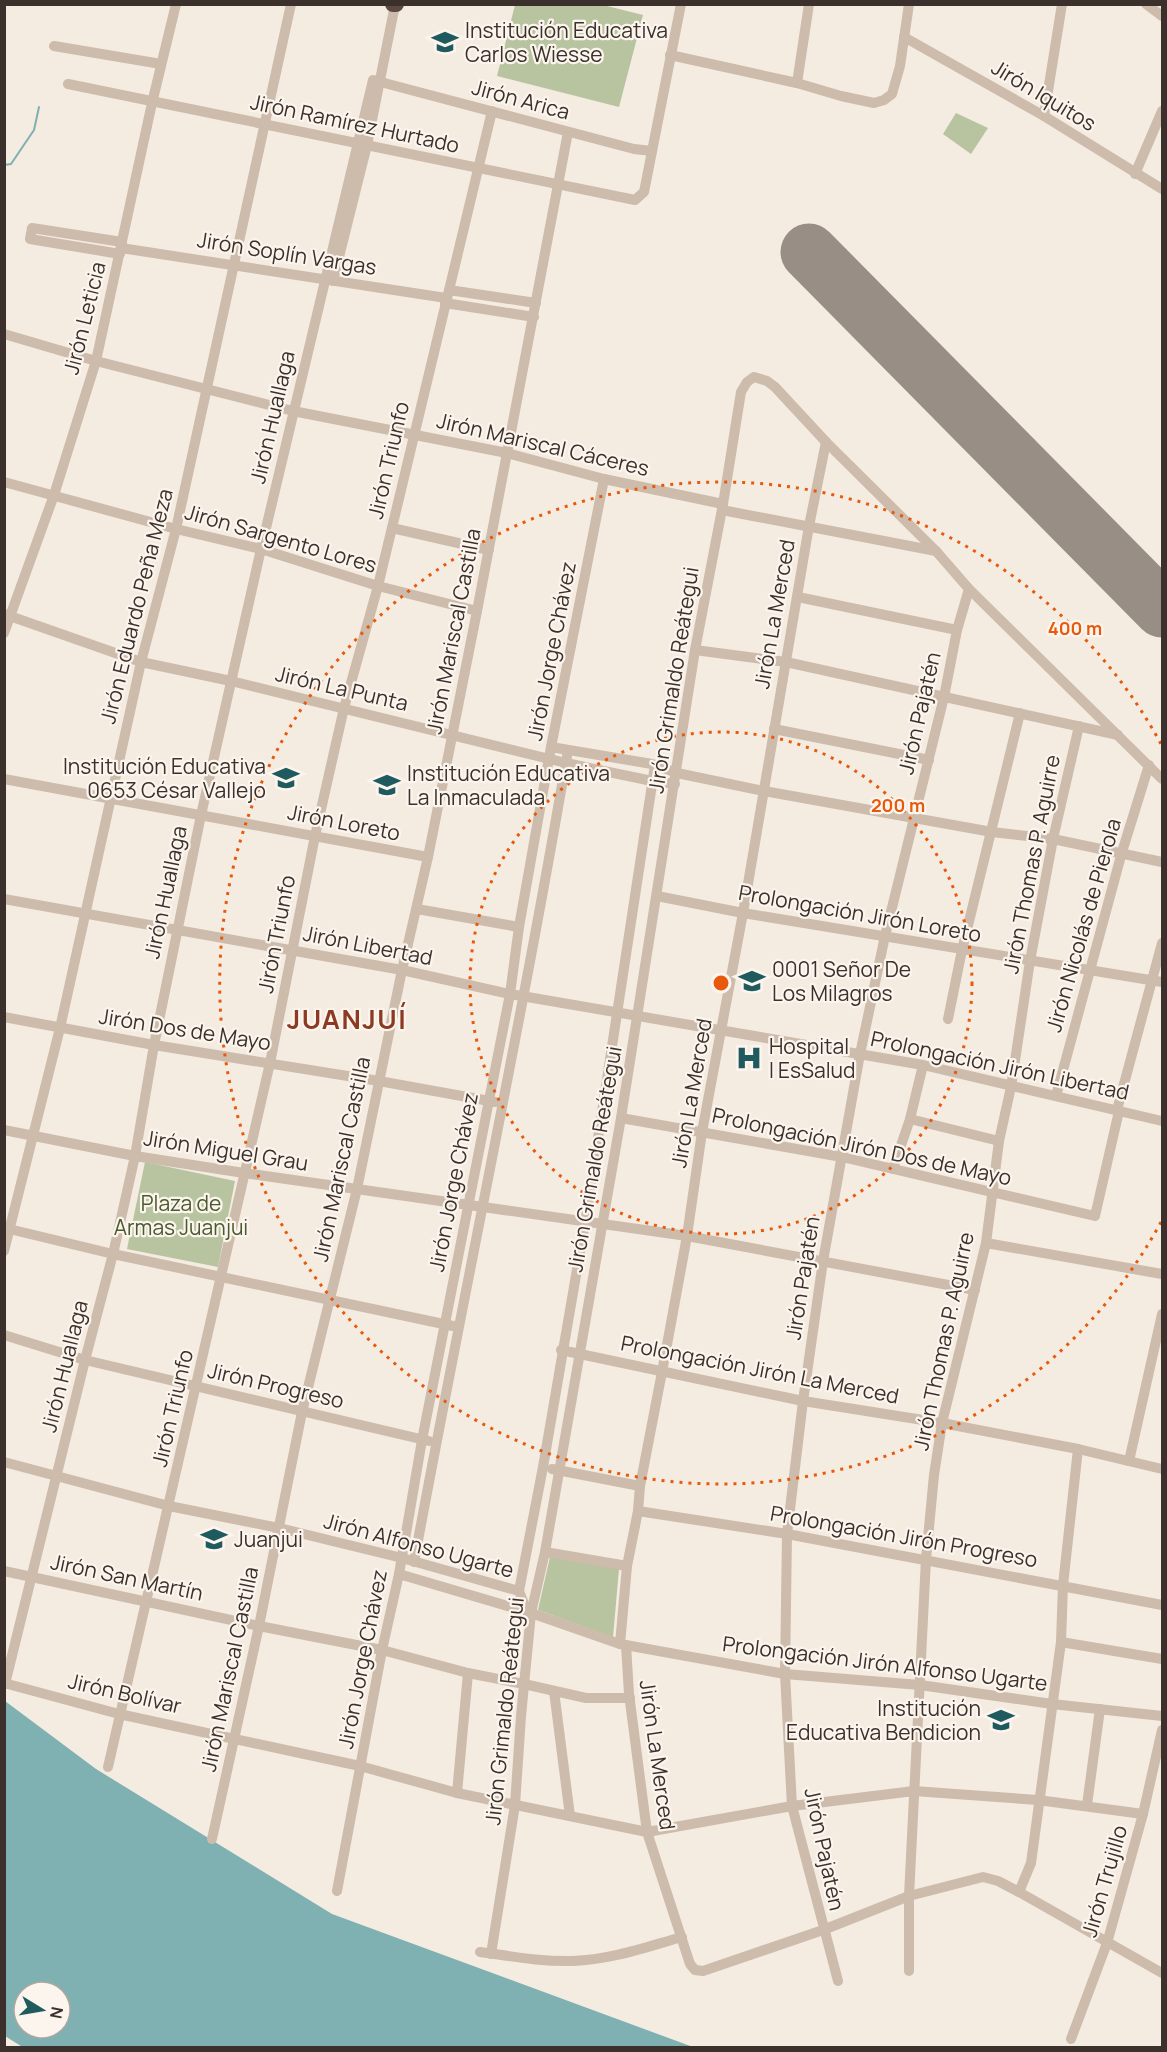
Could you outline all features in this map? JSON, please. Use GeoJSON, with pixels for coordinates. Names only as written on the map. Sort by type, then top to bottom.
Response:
{"type":"FeatureCollection","features":[{"type":"Feature","properties":{"kind":"street","name":"Jirón Leticia"},"geometry":{"type":"LineString","coordinates":[[4,633],[7,615],[54,495],[96,361],[176,4]]}},
{"type":"Feature","properties":{"kind":"street","name":"Jirón Eduardo Peña Meza"},"geometry":{"type":"LineString","coordinates":[[4,1251],[7,1228],[34,1137],[60,1028],[141,662],[176,529],[291,4]]}},
{"type":"Feature","properties":{"kind":"street"},"geometry":{"type":"LineString","coordinates":[[652,151],[681,4]]}},
{"type":"Feature","properties":{"kind":"street"},"geometry":{"type":"LineString","coordinates":[[797,83],[809,4]]}},
{"type":"Feature","properties":{"kind":"street"},"geometry":{"type":"LineString","coordinates":[[670,55],[797,83],[874,103],[892,94],[900,66],[909,4]]}},
{"type":"Feature","properties":{"kind":"street"},"geometry":{"type":"LineString","coordinates":[[1044,116],[1062,4]]}},
{"type":"Feature","properties":{"kind":"street"},"geometry":{"type":"LineString","coordinates":[[1146,4],[1162,16]]}},
{"type":"Feature","properties":{"kind":"street","name":"Jirón Huallaga"},"geometry":{"type":"LineString","coordinates":[[5,1683],[113,1254],[135,1156],[176,930],[231,681],[293,411],[329,280],[362,144],[373,80],[380,82],[395,5]]}},
{"type":"Feature","properties":{"kind":"street","name":"Jirón Iquitos"},"geometry":{"type":"LineString","coordinates":[[904,37],[1044,116],[1162,189]]}},
{"type":"Feature","properties":{"kind":"street"},"geometry":{"type":"LineString","coordinates":[[54,46],[161,64]]}},
{"type":"Feature","properties":{"kind":"street","name":"Jirón Arica"},"geometry":{"type":"LineString","coordinates":[[380,82],[634,149],[652,151]]}},
{"type":"Feature","properties":{"kind":"street","name":"Jirón Ramírez Hurtado"},"geometry":{"type":"LineString","coordinates":[[68,84],[635,200],[644,192],[652,151]]}},
{"type":"Feature","properties":{"kind":"street","name":"Jirón Triunfo"},"geometry":{"type":"LineString","coordinates":[[108,1767],[270,1063],[315,836],[344,708],[378,586],[492,111]]}},
{"type":"Feature","properties":{"kind":"street"},"geometry":{"type":"LineString","coordinates":[[1135,174],[1162,111]]}},
{"type":"Feature","properties":{"kind":"street","name":"Jirón Mariscal Castilla"},"geometry":{"type":"LineString","coordinates":[[212,1839],[302,1412],[357,1189],[428,857],[568,132]]}},
{"type":"Feature","properties":{"kind":"street","name":"Jirón Soplín Vargas"},"geometry":{"type":"LineString","coordinates":[[121,248],[32,228],[30,239],[121,248],[447,297],[536,303]]}},
{"type":"Feature","properties":{"kind":"street","name":"Jirón Soplín Vargas"},"geometry":{"type":"LineString","coordinates":[[447,297],[534,317]]}},
{"type":"Feature","properties":{"kind":"street","name":"Jirón Mariscal Cáceres"},"geometry":{"type":"LineString","coordinates":[[4,334],[96,361],[293,411],[507,453],[722,507],[936,551]]}},
{"type":"Feature","properties":{"kind":"street","name":"Jirón Grimaldo Reátegui"},"geometry":{"type":"LineString","coordinates":[[682,1937],[611,1956],[573,1961],[553,1961],[485,1953],[515,1805],[531,1613],[545,1552],[621,1118],[695,650],[741,392],[747,382],[754,377],[775,387],[826,442]]}},
{"type":"Feature","properties":{"kind":"street"},"geometry":{"type":"LineString","coordinates":[[826,442],[936,551],[969,589],[1120,735],[1162,779]]}},
{"type":"Feature","properties":{"kind":"street","name":"Jirón La Merced"},"geometry":{"type":"LineString","coordinates":[[823,1930],[703,1971],[695,1970],[690,1964],[647,1832],[623,1645],[627,1566],[638,1511],[640,1486],[687,1236],[702,1132],[743,913],[809,526],[826,442]]}},
{"type":"Feature","properties":{"kind":"street","name":"Jirón Jorge Chávez"},"geometry":{"type":"LineString","coordinates":[[337,1891],[382,1650],[399,1574],[467,1206],[510,994],[519,927],[604,479]]}},
{"type":"Feature","properties":{"kind":"street","name":"Jirón Sargento Lores"},"geometry":{"type":"LineString","coordinates":[[4,482],[176,529],[261,549],[378,586],[477,611]]}},
{"type":"Feature","properties":{"kind":"street"},"geometry":{"type":"LineString","coordinates":[[392,528],[489,550]]}},
{"type":"Feature","properties":{"kind":"street","name":"Jirón Pajatén"},"geometry":{"type":"LineString","coordinates":[[838,1981],[792,1806],[785,1674],[787,1534],[823,1261],[860,1054],[885,936],[944,697],[957,630],[969,589]]}},
{"type":"Feature","properties":{"kind":"street"},"geometry":{"type":"LineString","coordinates":[[798,597],[957,630]]}},
{"type":"Feature","properties":{"kind":"street","name":"Jirón La Punta"},"geometry":{"type":"LineString","coordinates":[[7,615],[141,662],[231,681],[453,735],[551,753],[568,750],[654,765],[676,778]]}},
{"type":"Feature","properties":{"kind":"street"},"geometry":{"type":"LineString","coordinates":[[695,650],[786,662],[1120,735]]}},
{"type":"Feature","properties":{"kind":"street"},"geometry":{"type":"LineString","coordinates":[[948,1019],[962,950],[1020,713]]}},
{"type":"Feature","properties":{"kind":"street","name":"Jirón Thomas P. Aguirre"},"geometry":{"type":"LineString","coordinates":[[909,1971],[909,1896],[914,1791],[926,1559],[934,1474],[942,1423],[986,1243],[999,1141],[1011,1087],[1030,962],[1053,839],[1079,726]]}},
{"type":"Feature","properties":{"kind":"street"},"geometry":{"type":"LineString","coordinates":[[774,729],[929,759]]}},
{"type":"Feature","properties":{"kind":"street","name":"Jirón Jorge Chávez"},"geometry":{"type":"LineString","coordinates":[[414,1562],[458,1327],[483,1209],[568,750]]}},
{"type":"Feature","properties":{"kind":"street","name":"Jirón La Punta"},"geometry":{"type":"LineString","coordinates":[[551,753],[566,763],[652,781],[676,778]]}},
{"type":"Feature","properties":{"kind":"street","name":"Jirón Grimaldo Reátegui"},"geometry":{"type":"LineString","coordinates":[[519,1591],[585,1222],[654,765]]}},
{"type":"Feature","properties":{"kind":"street","name":"Jirón Nicolás de Pierola"},"geometry":{"type":"LineString","coordinates":[[1056,1096],[1122,852],[1149,765]]}},
{"type":"Feature","properties":{"kind":"street"},"geometry":{"type":"LineString","coordinates":[[676,778],[764,790],[992,832],[1053,839],[1162,862]]}},
{"type":"Feature","properties":{"kind":"street","name":"Jirón Loreto"},"geometry":{"type":"LineString","coordinates":[[4,779],[428,857]]}},
{"type":"Feature","properties":{"kind":"street","name":"Prolongación Jirón Loreto"},"geometry":{"type":"LineString","coordinates":[[657,896],[1030,962],[1157,981]]}},
{"type":"Feature","properties":{"kind":"street","name":"Jirón Libertad"},"geometry":{"type":"LineString","coordinates":[[4,898],[402,970],[510,994],[617,1012]]}},
{"type":"Feature","properties":{"kind":"street"},"geometry":{"type":"LineString","coordinates":[[417,909],[519,927]]}},
{"type":"Feature","properties":{"kind":"street"},"geometry":{"type":"LineString","coordinates":[[1118,1110],[1157,981],[1162,943]]}},
{"type":"Feature","properties":{"kind":"street","name":"Prolongación Jirón Libertad"},"geometry":{"type":"LineString","coordinates":[[617,1012],[923,1065],[1162,1121]]}},
{"type":"Feature","properties":{"kind":"street","name":"Jirón Dos de Mayo"},"geometry":{"type":"LineString","coordinates":[[4,1017],[154,1046],[270,1063],[502,1103]]}},
{"type":"Feature","properties":{"kind":"street"},"geometry":{"type":"LineString","coordinates":[[893,1169],[923,1065]]}},
{"type":"Feature","properties":{"kind":"street","name":"Prolongación Jirón Dos de Mayo"},"geometry":{"type":"LineString","coordinates":[[621,1118],[842,1157],[1095,1216],[1118,1110]]}},
{"type":"Feature","properties":{"kind":"street"},"geometry":{"type":"LineString","coordinates":[[909,1119],[999,1141]]}},
{"type":"Feature","properties":{"kind":"street","name":"Jirón Miguel Grau"},"geometry":{"type":"LineString","coordinates":[[4,1130],[135,1156],[244,1173],[483,1209],[687,1236],[975,1290]]}},
{"type":"Feature","properties":{"kind":"street"},"geometry":{"type":"LineString","coordinates":[[7,1228],[113,1254],[222,1275],[458,1327]]}},
{"type":"Feature","properties":{"kind":"street"},"geometry":{"type":"LineString","coordinates":[[986,1243],[1162,1274]]}},
{"type":"Feature","properties":{"kind":"street"},"geometry":{"type":"LineString","coordinates":[[1129,1461],[1162,1314]]}},
{"type":"Feature","properties":{"kind":"street","name":"Jirón Progreso"},"geometry":{"type":"LineString","coordinates":[[4,1335],[85,1360],[436,1443]]}},
{"type":"Feature","properties":{"kind":"street","name":"Prolongación Jirón La Merced"},"geometry":{"type":"LineString","coordinates":[[561,1350],[803,1401],[942,1423],[1078,1449],[1162,1469]]}},
{"type":"Feature","properties":{"kind":"street"},"geometry":{"type":"LineString","coordinates":[[1019,1892],[1030,1863],[1061,1642],[1063,1585],[1078,1449]]}},
{"type":"Feature","properties":{"kind":"street","name":"Jirón Alfonso Ugarte"},"geometry":{"type":"LineString","coordinates":[[4,1462],[169,1506],[279,1528],[402,1558],[519,1591],[526,1609],[531,1613]]}},
{"type":"Feature","properties":{"kind":"street"},"geometry":{"type":"LineString","coordinates":[[543,1467],[640,1486]]}},
{"type":"Feature","properties":{"kind":"street","name":"Prolongación Jirón Progreso"},"geometry":{"type":"LineString","coordinates":[[638,1511],[787,1534],[1162,1605]]}},
{"type":"Feature","properties":{"kind":"street"},"geometry":{"type":"LineString","coordinates":[[545,1552],[627,1566]]}},
{"type":"Feature","properties":{"kind":"street","name":"Jirón San Martín"},"geometry":{"type":"LineString","coordinates":[[4,1571],[147,1600],[258,1626],[382,1650],[468,1673],[524,1683],[586,1698],[630,1698]]}},
{"type":"Feature","properties":{"kind":"street","name":"Prolongación Jirón Alfonso Ugarte"},"geometry":{"type":"LineString","coordinates":[[399,1574],[531,1613],[623,1645],[785,1674],[920,1685],[1052,1704],[1162,1716]]}},
{"type":"Feature","properties":{"kind":"street"},"geometry":{"type":"LineString","coordinates":[[1061,1642],[1162,1659]]}},
{"type":"Feature","properties":{"kind":"street"},"geometry":{"type":"LineString","coordinates":[[457,1793],[468,1673]]}},
{"type":"Feature","properties":{"kind":"street","name":"Jirón Bolívar"},"geometry":{"type":"LineString","coordinates":[[5,1683],[120,1714],[360,1767],[457,1793],[647,1832]]}},
{"type":"Feature","properties":{"kind":"street"},"geometry":{"type":"LineString","coordinates":[[554,1690],[570,1816]]}},
{"type":"Feature","properties":{"kind":"street"},"geometry":{"type":"LineString","coordinates":[[1087,1805],[1100,1709]]}},
{"type":"Feature","properties":{"kind":"street","name":"Jirón Trujillo"},"geometry":{"type":"LineString","coordinates":[[1071,2039],[1107,1943],[1143,1814],[1162,1730]]}},
{"type":"Feature","properties":{"kind":"street"},"geometry":{"type":"LineString","coordinates":[[647,1832],[792,1806],[914,1791],[1038,1800],[1143,1814]]}},
{"type":"Feature","properties":{"kind":"street"},"geometry":{"type":"LineString","coordinates":[[823,1930],[909,1896],[983,1876],[1019,1892],[1162,1973]]}},
{"type":"Feature","properties":{"kind":"green space"},"geometry":{"type":"Polygon","coordinates":[[[515,5],[603,5],[643,15],[619,107],[497,76],[515,5]]]}},
{"type":"Feature","properties":{"kind":"green space"},"geometry":{"type":"Polygon","coordinates":[[[956,113],[988,128],[971,154],[943,134],[956,113]]]}},
{"type":"Feature","properties":{"kind":"green space","name":"Plaza de Armas Juanjui"},"geometry":{"type":"Polygon","coordinates":[[[145,1162],[235,1181],[218,1267],[127,1249],[145,1162]]]}},
{"type":"Feature","properties":{"kind":"green space"},"geometry":{"type":"Polygon","coordinates":[[[550,1557],[619,1569],[613,1637],[538,1610],[550,1557]]]}},
{"type":"Feature","properties":{"kind":"water"},"geometry":{"type":"Polygon","coordinates":[[[5,1701],[96,1769],[332,1914],[693,2047],[24,2048],[5,2036],[5,1701]]]}},
{"type":"Feature","properties":{"kind":"waterway"},"geometry":{"type":"LineString","coordinates":[[4,165],[11,164],[34,130],[39,107]]}},
{"type":"Feature","properties":{"kind":"runway"},"geometry":{"type":"LineString","coordinates":[[809,252],[1162,609]]}},
{"type":"Feature","properties":{"kind":"place","name":"Institución Educativa Carlos Wiesse"},"geometry":{"type":"Point","coordinates":[445,42]}},
{"type":"Feature","properties":{"kind":"place","name":"Institución Educativa 0653 César Vallejo"},"geometry":{"type":"Point","coordinates":[286,778]}},
{"type":"Feature","properties":{"kind":"place","name":"Institución Educativa La Inmaculada"},"geometry":{"type":"Point","coordinates":[387,785]}},
{"type":"Feature","properties":{"kind":"place","name":"0001 Señor De Los Milagros"},"geometry":{"type":"Point","coordinates":[752,981]}},
{"type":"Feature","properties":{"kind":"place","name":"Hospital I EsSalud"},"geometry":{"type":"Point","coordinates":[749,1058]}},
{"type":"Feature","properties":{"kind":"place","name":"Juanjui"},"geometry":{"type":"Point","coordinates":[214,1539]}},
{"type":"Feature","properties":{"kind":"place","name":"Institución Educativa Bendicion"},"geometry":{"type":"Point","coordinates":[1001,1720]}},
{"type":"Feature","properties":{"kind":"district","name":"JUANJUÍ"},"geometry":{"type":"Point","coordinates":[347,1018]}}]}
